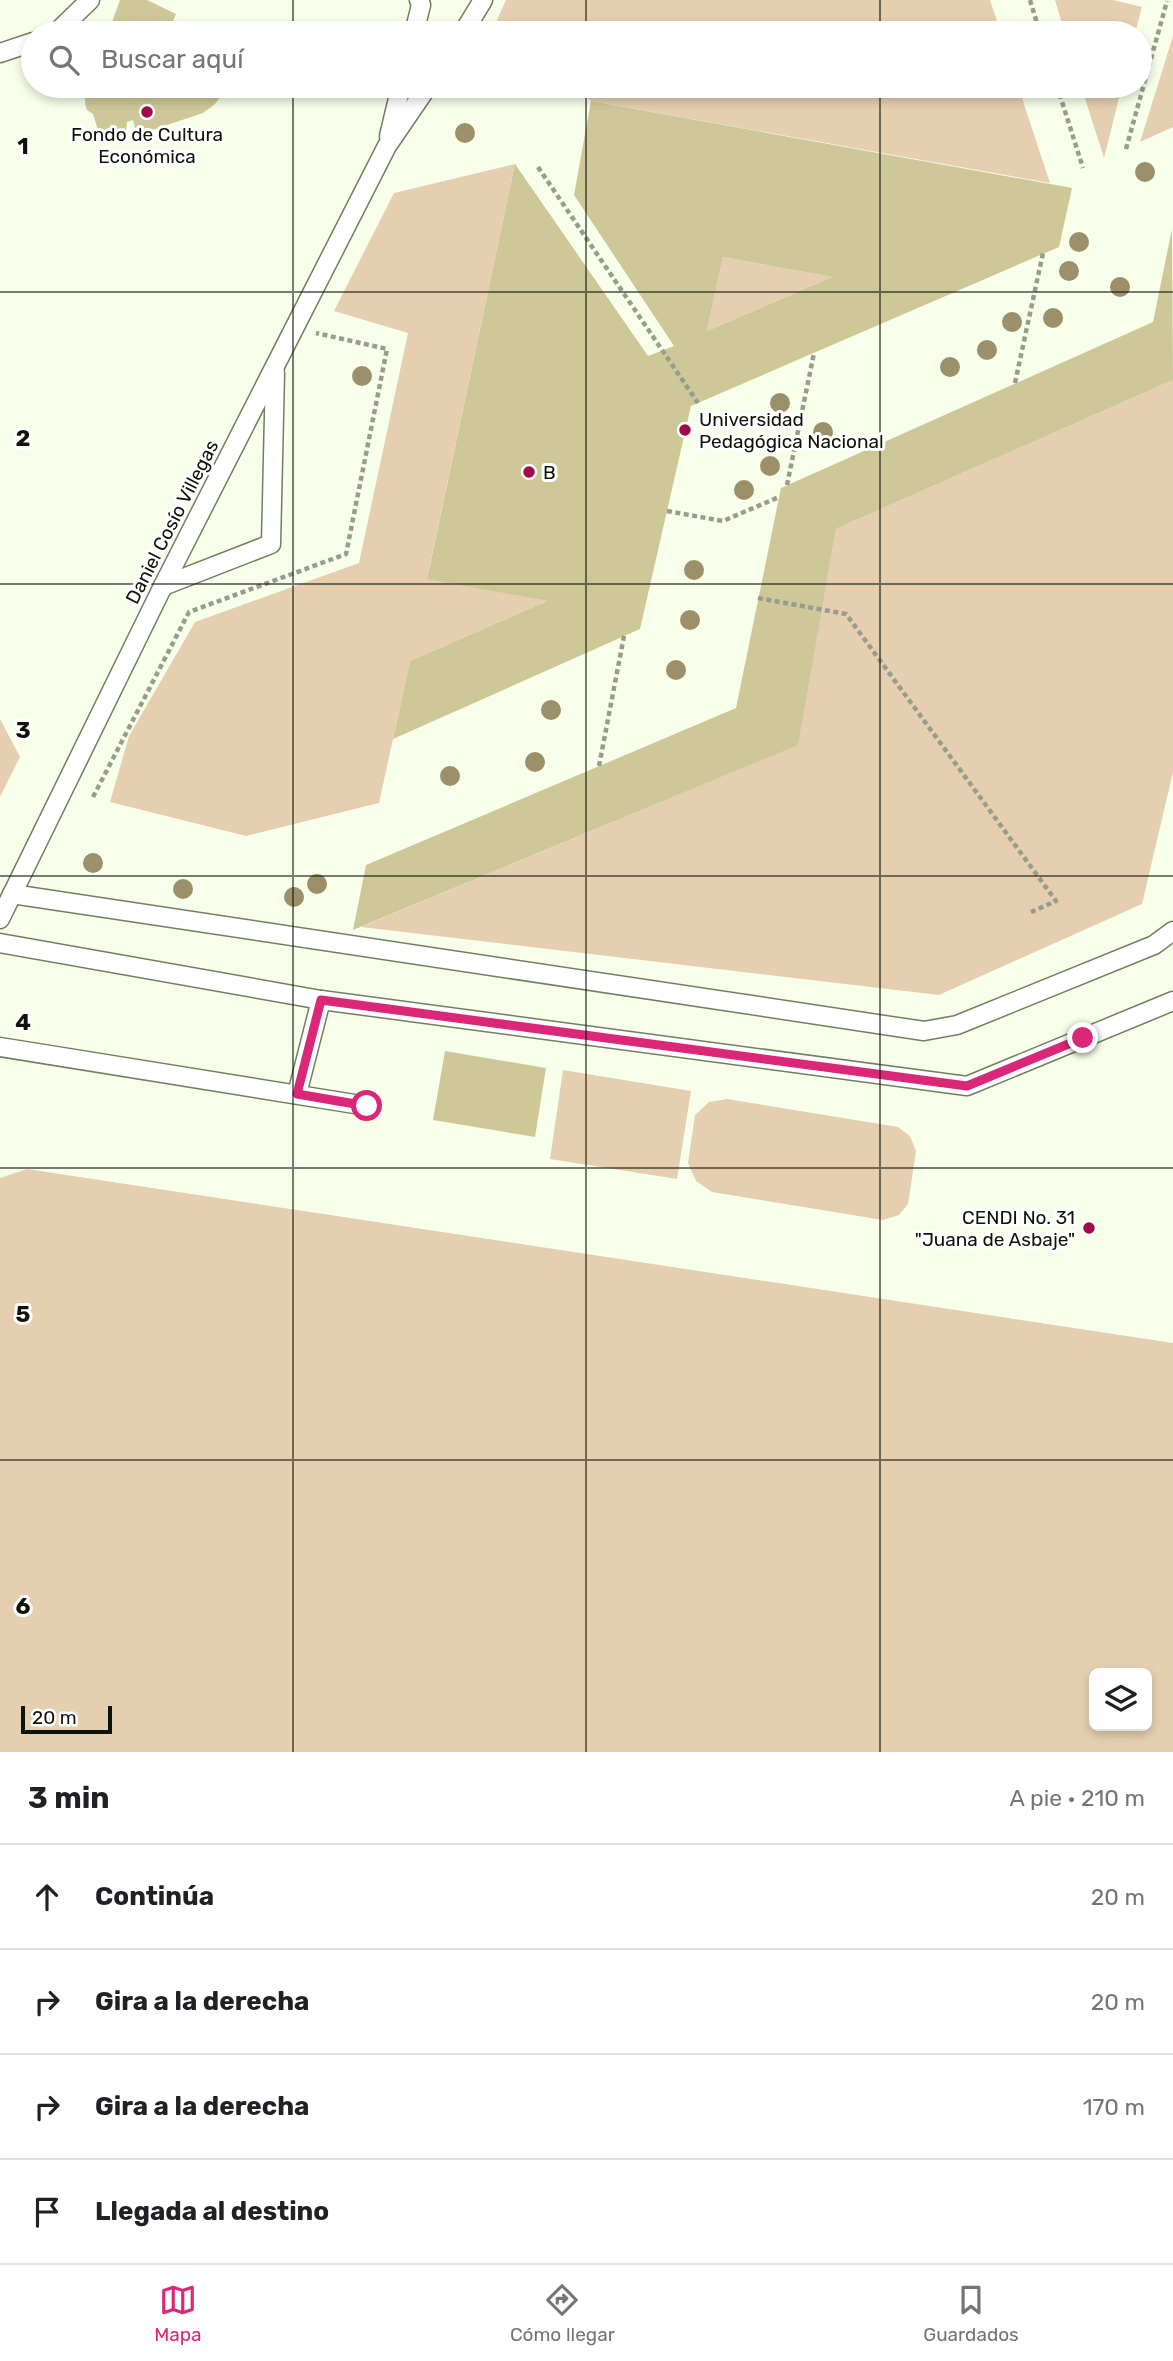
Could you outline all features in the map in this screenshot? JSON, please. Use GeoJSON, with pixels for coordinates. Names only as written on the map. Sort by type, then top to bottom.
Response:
{"type":"FeatureCollection","features":[{"type":"Feature","properties":{"kind":"lane"},"geometry":{"type":"LineString","coordinates":[[68,21],[90,0]]}},
{"type":"Feature","properties":{"kind":"lane"},"geometry":{"type":"LineString","coordinates":[[417,21],[421,5],[419,0]]}},
{"type":"Feature","properties":{"kind":"lane"},"geometry":{"type":"LineString","coordinates":[[470,21],[483,0]]}},
{"type":"Feature","properties":{"kind":"lane"},"geometry":{"type":"LineString","coordinates":[[0,53],[21,46]]}},
{"type":"Feature","properties":{"kind":"lane","name":"Daniel Cosío Villegas"},"geometry":{"type":"LineString","coordinates":[[387,146],[398,98]]}},
{"type":"Feature","properties":{"kind":"lane","name":"Daniel Cosío Villegas"},"geometry":{"type":"LineString","coordinates":[[0,919],[163,586],[387,146],[420,98]]}},
{"type":"Feature","properties":{"kind":"lane"},"geometry":{"type":"LineString","coordinates":[[163,586],[271,544],[276,367]]}},
{"type":"Feature","properties":{"kind":"lane"},"geometry":{"type":"LineString","coordinates":[[12,894],[924,1031],[970,1020],[1154,945],[1173,930]]}},
{"type":"Feature","properties":{"kind":"lane"},"geometry":{"type":"LineString","coordinates":[[0,943],[321,1000],[967,1086],[1173,1001]]}},
{"type":"Feature","properties":{"kind":"lane"},"geometry":{"type":"LineString","coordinates":[[297,1094],[321,1000]]}},
{"type":"Feature","properties":{"kind":"lane"},"geometry":{"type":"LineString","coordinates":[[0,1047],[367,1106]]}},
{"type":"Feature","properties":{"kind":"path"},"geometry":{"type":"LineString","coordinates":[[1030,0],[1036,21]]}},
{"type":"Feature","properties":{"kind":"path"},"geometry":{"type":"LineString","coordinates":[[1152,55],[1167,1]]}},
{"type":"Feature","properties":{"kind":"path"},"geometry":{"type":"LineString","coordinates":[[1061,98],[1083,168]]}},
{"type":"Feature","properties":{"kind":"path"},"geometry":{"type":"LineString","coordinates":[[1126,149],[1140,98]]}},
{"type":"Feature","properties":{"kind":"path"},"geometry":{"type":"LineString","coordinates":[[538,167],[698,403]]}},
{"type":"Feature","properties":{"kind":"path"},"geometry":{"type":"LineString","coordinates":[[1015,383],[1043,253]]}},
{"type":"Feature","properties":{"kind":"path"},"geometry":{"type":"LineString","coordinates":[[787,485],[814,353]]}},
{"type":"Feature","properties":{"kind":"path"},"geometry":{"type":"LineString","coordinates":[[667,512],[723,521],[779,497]]}},
{"type":"Feature","properties":{"kind":"path"},"geometry":{"type":"LineString","coordinates":[[758,598],[846,614],[1056,901],[1029,913]]}},
{"type":"Feature","properties":{"kind":"path"},"geometry":{"type":"LineString","coordinates":[[599,766],[624,636]]}},
{"type":"Feature","properties":{"kind":"shaded area"},"geometry":{"type":"Polygon","coordinates":[[[506,0],[990,0],[997,21],[498,21],[506,0]]]}},
{"type":"Feature","properties":{"kind":"shaded area"},"geometry":{"type":"Polygon","coordinates":[[[1055,0],[1113,0],[1142,7],[1138,21],[1061,21],[1055,0]]]}},
{"type":"Feature","properties":{"kind":"shaded area"},"geometry":{"type":"Polygon","coordinates":[[[1173,36],[1173,127],[1140,142],[1173,36]]]}},
{"type":"Feature","properties":{"kind":"shaded area"},"geometry":{"type":"Polygon","coordinates":[[[588,98],[1022,98],[1050,183],[591,101],[588,98]]]}},
{"type":"Feature","properties":{"kind":"shaded area"},"geometry":{"type":"Polygon","coordinates":[[[1085,98],[1119,98],[1104,158],[1085,98]]]}},
{"type":"Feature","properties":{"kind":"shaded area"},"geometry":{"type":"Polygon","coordinates":[[[515,164],[427,578],[547,601],[410,661],[379,803],[246,836],[110,802],[129,736],[195,622],[359,563],[408,333],[334,311],[394,193],[515,164]]]}},
{"type":"Feature","properties":{"kind":"shaded area"},"geometry":{"type":"Polygon","coordinates":[[[723,257],[832,277],[707,331],[723,257]]]}},
{"type":"Feature","properties":{"kind":"shaded area"},"geometry":{"type":"Polygon","coordinates":[[[1173,380],[1173,772],[1142,904],[939,995],[361,927],[797,745],[836,529],[1173,380]]]}},
{"type":"Feature","properties":{"kind":"shaded area"},"geometry":{"type":"Polygon","coordinates":[[[0,719],[20,757],[0,797],[0,719]]]}},
{"type":"Feature","properties":{"kind":"shaded area"},"geometry":{"type":"Polygon","coordinates":[[[563,1070],[691,1091],[677,1179],[550,1159],[563,1070]]]}},
{"type":"Feature","properties":{"kind":"shaded area"},"geometry":{"type":"Polygon","coordinates":[[[727,1099],[898,1127],[910,1136],[916,1151],[908,1204],[899,1215],[883,1220],[712,1192],[696,1181],[688,1163],[695,1115],[709,1102],[727,1099]]]}},
{"type":"Feature","properties":{"kind":"shaded area"},"geometry":{"type":"Polygon","coordinates":[[[27,1169],[1173,1343],[1173,1752],[0,1752],[0,1178],[27,1169]]]}},
{"type":"Feature","properties":{"kind":"building"},"geometry":{"type":"Polygon","coordinates":[[[120,0],[147,0],[176,14],[173,21],[113,19],[120,0]]]}},
{"type":"Feature","properties":{"kind":"building","name":"Fondo de Cultura Económica"},"geometry":{"type":"Polygon","coordinates":[[[85,98],[219,98],[203,113],[137,135],[133,120],[127,122],[126,133],[121,137],[102,134],[85,104],[85,98]]]}},
{"type":"Feature","properties":{"kind":"building"},"geometry":{"type":"Polygon","coordinates":[[[591,101],[1072,188],[1059,247],[691,406],[640,629],[393,739],[410,661],[547,601],[427,579],[515,164],[648,356],[674,346],[574,195],[591,101]],[[723,257],[707,331],[832,277],[723,257]]]}},
{"type":"Feature","properties":{"kind":"building"},"geometry":{"type":"Polygon","coordinates":[[[1172,229],[1173,380],[836,529],[798,745],[353,930],[366,865],[736,708],[781,488],[1153,322],[1172,229]]]}},
{"type":"Feature","properties":{"kind":"building"},"geometry":{"type":"Polygon","coordinates":[[[445,1051],[546,1068],[535,1137],[433,1120],[445,1051]]]}},
{"type":"Feature","properties":{"kind":"place","name":"Fondo de Cultura Económica"},"geometry":{"type":"Point","coordinates":[147,112]}},
{"type":"Feature","properties":{"kind":"place","name":"Universidad Pedagógica Nacional"},"geometry":{"type":"Point","coordinates":[685,430]}},
{"type":"Feature","properties":{"kind":"place","name":"B"},"geometry":{"type":"Point","coordinates":[529,472]}},
{"type":"Feature","properties":{"kind":"place","name":"CENDI No. 31 \"Juana de Asbaje\""},"geometry":{"type":"Point","coordinates":[1089,1228]}},
{"type":"Feature","properties":{"kind":"route"},"geometry":{"type":"LineString","coordinates":[[367,1106],[297,1094],[321,1000],[967,1086],[1083,1038]]}}]}
